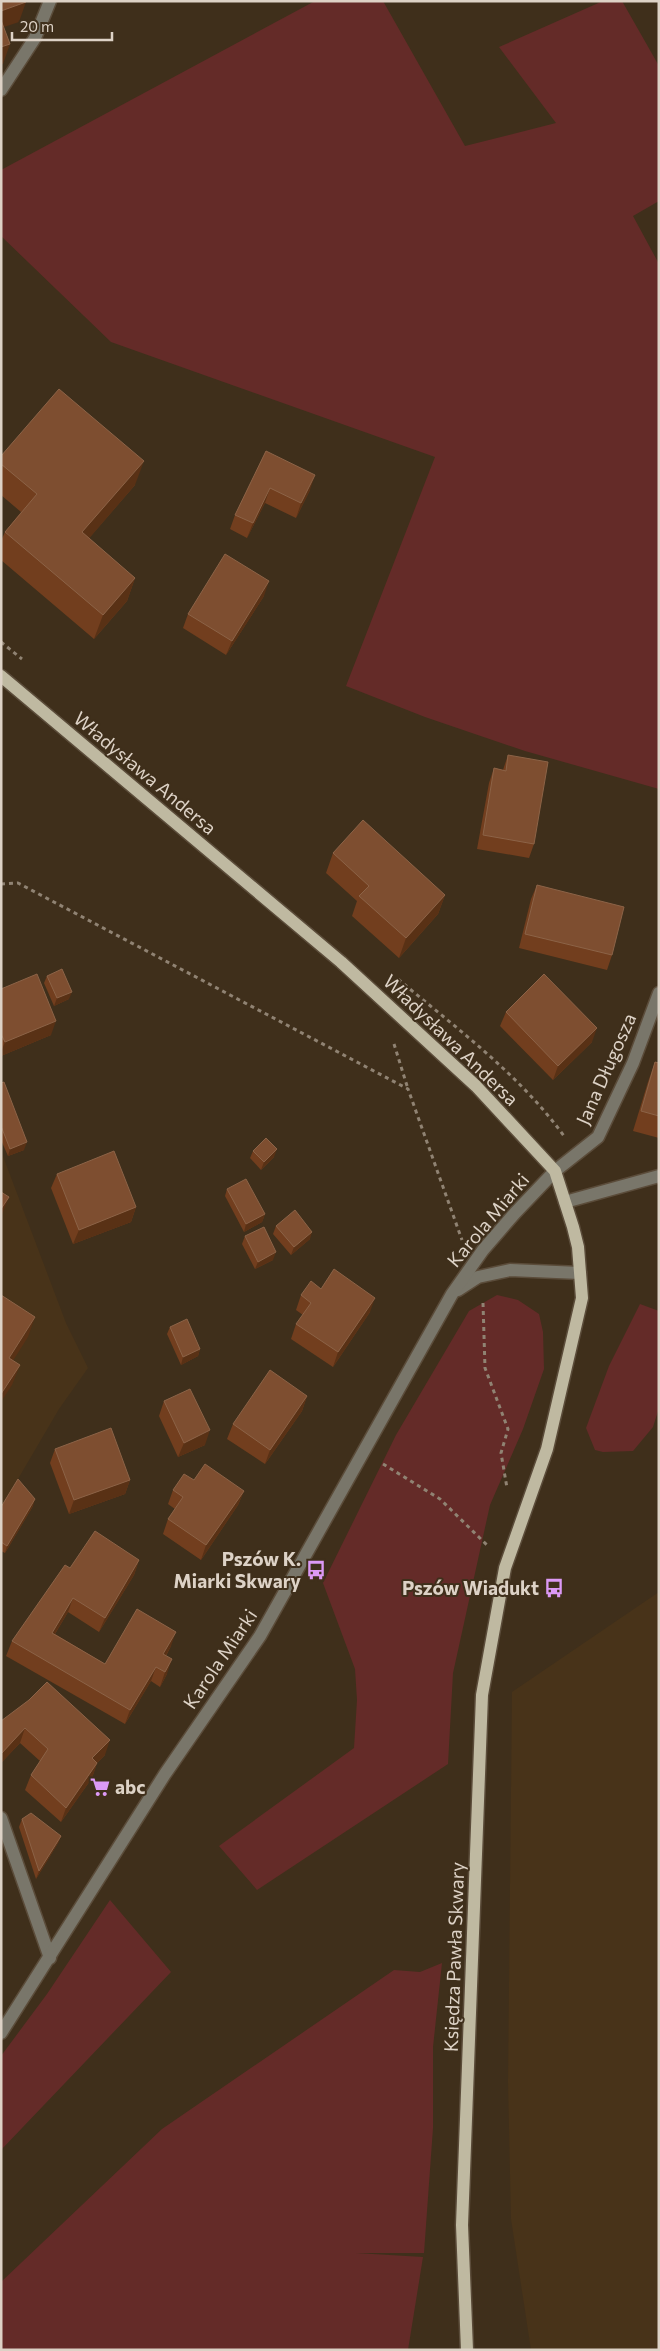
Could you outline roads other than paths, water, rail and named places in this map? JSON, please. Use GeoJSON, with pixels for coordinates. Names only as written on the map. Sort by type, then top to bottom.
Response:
{"type":"FeatureCollection","features":[{"type":"Feature","properties":{"kind":"main road","name":"Władysława Andersa"},"geometry":{"type":"LineString","coordinates":[[1,676],[341,962],[476,1086],[555,1172],[578,1247],[582,1298],[547,1449],[505,1568]]}},
{"type":"Feature","properties":{"kind":"main road","name":"Księdza Pawła Skwary"},"geometry":{"type":"LineString","coordinates":[[467,2350],[462,2225],[482,1695],[505,1568]]}},
{"type":"Feature","properties":{"kind":"street"},"geometry":{"type":"LineString","coordinates":[[1,90],[35,38],[50,1]]}},
{"type":"Feature","properties":{"kind":"street","name":"Jana Długosza"},"geometry":{"type":"LineString","coordinates":[[555,1172],[598,1138],[633,1063],[659,993]]}},
{"type":"Feature","properties":{"kind":"street","name":"Karola Miarki"},"geometry":{"type":"LineString","coordinates":[[1,2033],[165,1774],[260,1636],[452,1294],[515,1213],[555,1172]]}},
{"type":"Feature","properties":{"kind":"street"},"geometry":{"type":"LineString","coordinates":[[565,1202],[659,1176]]}},
{"type":"Feature","properties":{"kind":"street","name":"Karola Miarki"},"geometry":{"type":"LineString","coordinates":[[452,1294],[478,1277],[510,1270],[580,1273]]}},
{"type":"Feature","properties":{"kind":"street"},"geometry":{"type":"LineString","coordinates":[[1,1818],[50,1958]]}},
{"type":"Feature","properties":{"kind":"place","name":"Pszów K. Miarki Skwary"},"geometry":{"type":"Point","coordinates":[316,1570]}},
{"type":"Feature","properties":{"kind":"place","name":"Pszów Wiadukt"},"geometry":{"type":"Point","coordinates":[554,1588]}},
{"type":"Feature","properties":{"kind":"place","name":"abc"},"geometry":{"type":"Point","coordinates":[100,1787]}}]}
